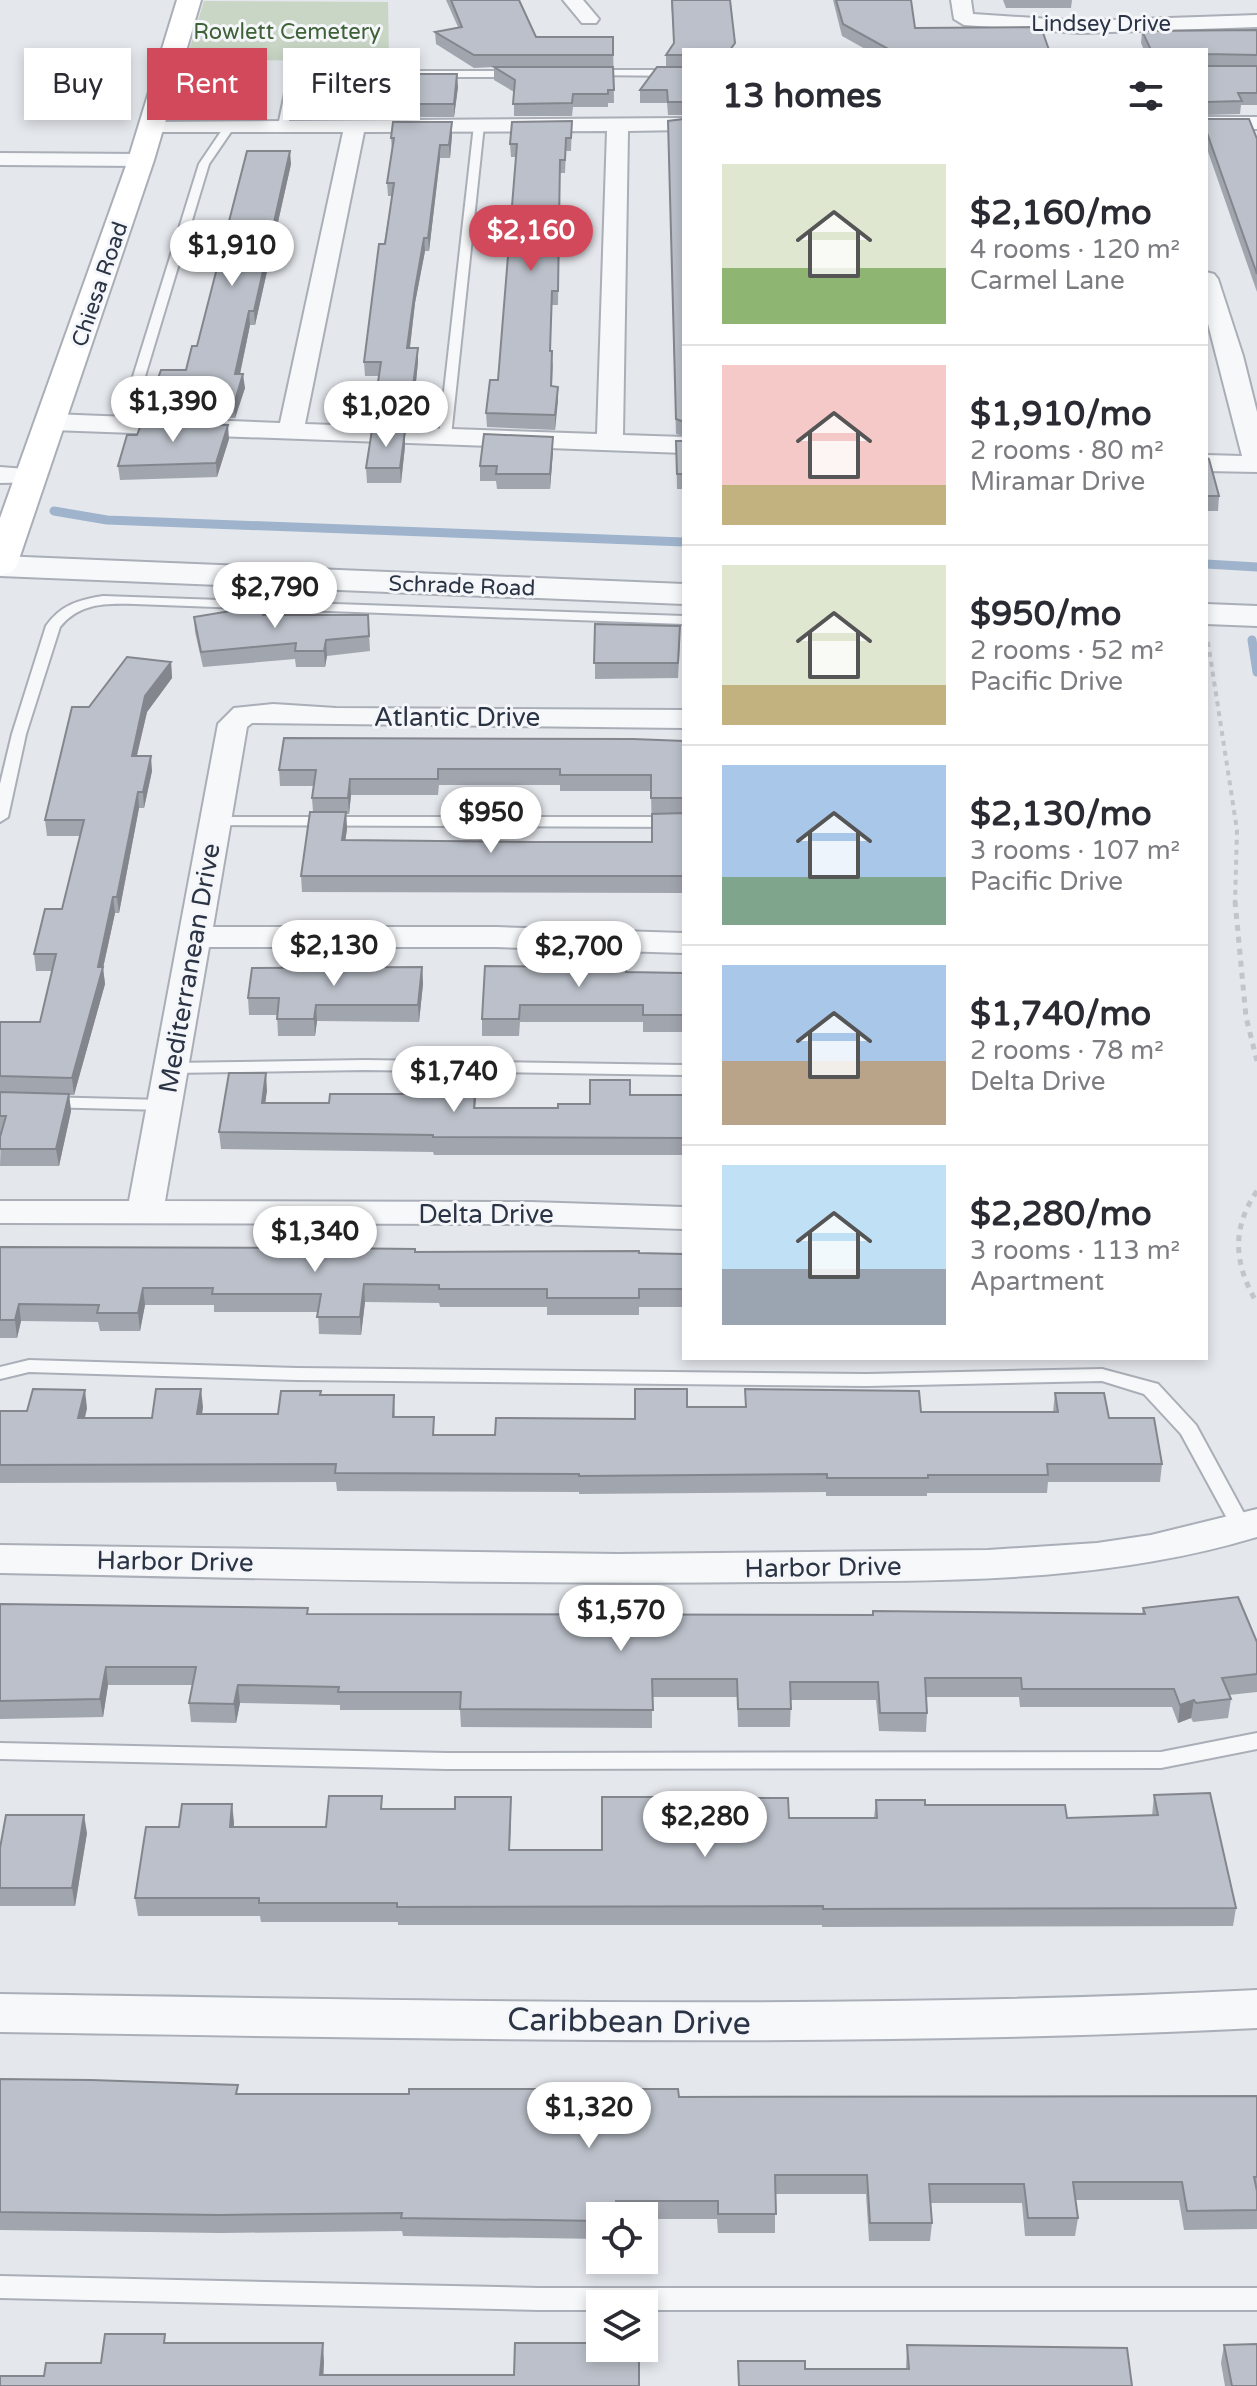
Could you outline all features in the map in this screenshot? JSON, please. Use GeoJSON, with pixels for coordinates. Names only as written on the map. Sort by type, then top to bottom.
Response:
{"type":"FeatureCollection","features":[{"type":"Feature","properties":{"kind":"main road","name":"Chiesa Road"},"geometry":{"type":"LineString","coordinates":[[0,565],[141,160],[189,0]]}},
{"type":"Feature","properties":{"kind":"street"},"geometry":{"type":"LineString","coordinates":[[573,0],[589,19]]}},
{"type":"Feature","properties":{"kind":"street","name":"Lindsey Drive"},"geometry":{"type":"LineString","coordinates":[[961,0],[964,19],[1081,27],[1257,21]]}},
{"type":"Feature","properties":{"kind":"street"},"geometry":{"type":"LineString","coordinates":[[1252,0],[1257,12]]}},
{"type":"Feature","properties":{"kind":"street"},"geometry":{"type":"LineString","coordinates":[[1081,27],[1090,48]]}},
{"type":"Feature","properties":{"kind":"street"},"geometry":{"type":"LineString","coordinates":[[1208,123],[1257,123]]}},
{"type":"Feature","properties":{"kind":"street"},"geometry":{"type":"LineString","coordinates":[[151,126],[682,124]]}},
{"type":"Feature","properties":{"kind":"street"},"geometry":{"type":"LineString","coordinates":[[610,442],[618,125]]}},
{"type":"Feature","properties":{"kind":"street"},"geometry":{"type":"LineString","coordinates":[[291,431],[325,256],[355,126]]}},
{"type":"Feature","properties":{"kind":"street"},"geometry":{"type":"LineString","coordinates":[[0,159],[141,160]]}},
{"type":"Feature","properties":{"kind":"street"},"geometry":{"type":"LineString","coordinates":[[1208,285],[1231,356],[1257,464],[1208,463]]}},
{"type":"Feature","properties":{"kind":"street"},"geometry":{"type":"LineString","coordinates":[[52,422],[682,445]]}},
{"type":"Feature","properties":{"kind":"street"},"geometry":{"type":"LineString","coordinates":[[0,475],[31,476]]}},
{"type":"Feature","properties":{"kind":"street","name":"Schrade Road"},"geometry":{"type":"LineString","coordinates":[[0,565],[682,594]]}},
{"type":"Feature","properties":{"kind":"street"},"geometry":{"type":"LineString","coordinates":[[1208,614],[1257,616]]}},
{"type":"Feature","properties":{"kind":"street","name":"Atlantic Drive"},"geometry":{"type":"LineString","coordinates":[[233,724],[244,714],[273,713],[336,717],[682,719]]}},
{"type":"Feature","properties":{"kind":"street","name":"Mediterranean Drive"},"geometry":{"type":"LineString","coordinates":[[145,1213],[233,724]]}},
{"type":"Feature","properties":{"kind":"street"},"geometry":{"type":"LineString","coordinates":[[193,937],[496,937],[682,943]]}},
{"type":"Feature","properties":{"kind":"street","name":"Delta Drive"},"geometry":{"type":"LineString","coordinates":[[0,1212],[531,1213],[682,1218]]}},
{"type":"Feature","properties":{"kind":"street","name":"Harbor Drive"},"geometry":{"type":"LineString","coordinates":[[0,1559],[715,1569],[1027,1564],[1140,1553],[1250,1525]]}},
{"type":"Feature","properties":{"kind":"street","name":"Caribbean Drive"},"geometry":{"type":"LineString","coordinates":[[0,2013],[818,2023],[1133,2017],[1257,2009]]}},
{"type":"Feature","properties":{"kind":"lane"},"geometry":{"type":"LineString","coordinates":[[283,126],[294,74],[528,73]]}},
{"type":"Feature","properties":{"kind":"lane"},"geometry":{"type":"LineString","coordinates":[[575,73],[682,73]]}},
{"type":"Feature","properties":{"kind":"lane"},"geometry":{"type":"LineString","coordinates":[[445,436],[479,125]]}},
{"type":"Feature","properties":{"kind":"lane"},"geometry":{"type":"LineString","coordinates":[[148,426],[137,383],[204,164],[230,126]]}},
{"type":"Feature","properties":{"kind":"lane"},"geometry":{"type":"LineString","coordinates":[[0,817],[19,734],[53,626],[60,612],[75,605],[93,601],[164,601],[682,620]]}},
{"type":"Feature","properties":{"kind":"lane"},"geometry":{"type":"LineString","coordinates":[[215,822],[682,822]]}},
{"type":"Feature","properties":{"kind":"lane"},"geometry":{"type":"LineString","coordinates":[[171,1068],[381,1065],[682,1070]]}},
{"type":"Feature","properties":{"kind":"lane"},"geometry":{"type":"LineString","coordinates":[[0,1101],[164,1105]]}},
{"type":"Feature","properties":{"kind":"lane"},"geometry":{"type":"LineString","coordinates":[[0,1373],[29,1366],[297,1374],[851,1380],[1102,1375],[1151,1389],[1189,1430],[1250,1525]]}},
{"type":"Feature","properties":{"kind":"lane"},"geometry":{"type":"LineString","coordinates":[[0,1751],[447,1761],[1161,1760],[1257,1741]]}},
{"type":"Feature","properties":{"kind":"lane"},"geometry":{"type":"LineString","coordinates":[[0,2287],[539,2299],[1257,2299]]}},
{"type":"Feature","properties":{"kind":"path"},"geometry":{"type":"LineString","coordinates":[[1208,642],[1237,830],[1235,917],[1246,1017],[1257,1061]]}},
{"type":"Feature","properties":{"kind":"path"},"geometry":{"type":"LineString","coordinates":[[1257,1191],[1236,1226],[1238,1259],[1247,1288],[1257,1303]]}},
{"type":"Feature","properties":{"kind":"green space","name":"Rowlett Cemetery"},"geometry":{"type":"Polygon","coordinates":[[[204,1],[388,2],[389,48],[283,48],[283,60],[267,60],[267,48],[190,48],[204,1]]]}},
{"type":"Feature","properties":{"kind":"building"},"geometry":{"type":"Polygon","coordinates":[[[451,0],[519,0],[536,37],[613,37],[613,55],[474,55],[435,32],[462,27],[451,0]]]}},
{"type":"Feature","properties":{"kind":"building"},"geometry":{"type":"Polygon","coordinates":[[[672,0],[730,0],[735,43],[731,48],[682,48],[682,55],[666,55],[674,43],[672,0]]]}},
{"type":"Feature","properties":{"kind":"building"},"geometry":{"type":"Polygon","coordinates":[[[836,0],[911,0],[915,28],[1041,27],[1048,48],[886,48],[843,24],[836,0]]]}},
{"type":"Feature","properties":{"kind":"building"},"geometry":{"type":"Polygon","coordinates":[[[1257,30],[1257,55],[1208,54],[1208,48],[1150,48],[1142,31],[1257,30]]]}},
{"type":"Feature","properties":{"kind":"building"},"geometry":{"type":"Polygon","coordinates":[[[1208,66],[1257,66],[1257,93],[1238,93],[1242,101],[1208,102],[1208,66]]]}},
{"type":"Feature","properties":{"kind":"building"},"geometry":{"type":"Polygon","coordinates":[[[494,67],[613,67],[614,90],[608,90],[608,94],[573,94],[572,103],[513,104],[515,80],[494,67]]]}},
{"type":"Feature","properties":{"kind":"building"},"geometry":{"type":"Polygon","coordinates":[[[657,67],[682,67],[682,102],[668,102],[667,90],[640,90],[657,67]]]}},
{"type":"Feature","properties":{"kind":"building"},"geometry":{"type":"Polygon","coordinates":[[[420,74],[457,74],[454,104],[420,104],[420,74]]]}},
{"type":"Feature","properties":{"kind":"building"},"geometry":{"type":"Polygon","coordinates":[[[682,119],[682,421],[676,419],[668,121],[682,119]]]}},
{"type":"Feature","properties":{"kind":"building"},"geometry":{"type":"Polygon","coordinates":[[[1208,119],[1249,119],[1257,139],[1257,274],[1208,136],[1208,119]]]}},
{"type":"Feature","properties":{"kind":"building"},"geometry":{"type":"Polygon","coordinates":[[[572,121],[571,138],[566,138],[565,160],[560,160],[558,291],[552,291],[551,386],[558,387],[555,415],[486,413],[490,380],[498,380],[517,144],[510,144],[512,122],[572,121]]]}},
{"type":"Feature","properties":{"kind":"building"},"geometry":{"type":"Polygon","coordinates":[[[393,122],[452,122],[449,145],[440,145],[428,238],[424,238],[415,289],[407,348],[418,348],[407,410],[374,409],[381,362],[364,362],[379,244],[385,244],[394,183],[387,183],[394,138],[391,138],[393,122]]]}},
{"type":"Feature","properties":{"kind":"building"},"geometry":{"type":"Polygon","coordinates":[[[247,151],[290,151],[254,311],[249,311],[235,374],[243,374],[234,404],[153,401],[152,395],[161,370],[186,370],[192,346],[197,346],[247,151]]]}},
{"type":"Feature","properties":{"kind":"building"},"geometry":{"type":"Polygon","coordinates":[[[142,422],[228,425],[216,463],[118,466],[127,435],[137,435],[142,422]]]}},
{"type":"Feature","properties":{"kind":"building"},"geometry":{"type":"Polygon","coordinates":[[[372,430],[405,431],[400,468],[366,468],[372,430]]]}},
{"type":"Feature","properties":{"kind":"building"},"geometry":{"type":"Polygon","coordinates":[[[484,434],[553,437],[550,474],[496,474],[497,466],[480,466],[484,434]]]}},
{"type":"Feature","properties":{"kind":"building"},"geometry":{"type":"Polygon","coordinates":[[[676,441],[682,441],[682,474],[677,474],[676,441]]]}},
{"type":"Feature","properties":{"kind":"building"},"geometry":{"type":"Polygon","coordinates":[[[1208,458],[1209,459],[1219,496],[1208,496],[1208,458]]]}},
{"type":"Feature","properties":{"kind":"building"},"geometry":{"type":"Polygon","coordinates":[[[261,606],[263,615],[368,615],[369,636],[326,640],[324,651],[295,651],[296,643],[201,652],[194,617],[261,606]]]}},
{"type":"Feature","properties":{"kind":"building"},"geometry":{"type":"Polygon","coordinates":[[[595,624],[680,626],[678,663],[594,663],[595,624]]]}},
{"type":"Feature","properties":{"kind":"building"},"geometry":{"type":"Polygon","coordinates":[[[127,657],[171,662],[145,696],[132,756],[151,756],[143,792],[138,792],[117,897],[113,897],[98,967],[103,967],[72,1078],[0,1076],[0,1022],[40,1022],[56,954],[34,954],[45,909],[62,909],[84,820],[45,820],[72,707],[89,707],[127,657]]]}},
{"type":"Feature","properties":{"kind":"building"},"geometry":{"type":"Polygon","coordinates":[[[284,738],[682,741],[682,798],[651,798],[651,775],[560,775],[560,769],[438,769],[438,779],[350,779],[348,798],[312,798],[316,770],[279,770],[284,738]]]}},
{"type":"Feature","properties":{"kind":"building"},"geometry":{"type":"Polygon","coordinates":[[[310,812],[346,812],[342,840],[533,842],[652,842],[652,814],[682,813],[682,876],[301,876],[310,812]]]}},
{"type":"Feature","properties":{"kind":"building"},"geometry":{"type":"Polygon","coordinates":[[[485,966],[626,967],[626,972],[682,973],[682,1015],[643,1015],[643,1005],[520,1005],[519,1019],[482,1019],[485,966]]]}},
{"type":"Feature","properties":{"kind":"building"},"geometry":{"type":"Polygon","coordinates":[[[422,967],[418,1005],[316,1005],[314,1019],[277,1019],[279,998],[248,998],[252,968],[422,967]]]}},
{"type":"Feature","properties":{"kind":"building"},"geometry":{"type":"Polygon","coordinates":[[[229,1073],[266,1073],[262,1103],[329,1103],[330,1094],[436,1094],[437,1077],[476,1077],[474,1108],[558,1108],[558,1104],[590,1104],[590,1080],[630,1080],[630,1095],[682,1095],[682,1138],[219,1132],[229,1073]]]}},
{"type":"Feature","properties":{"kind":"building"},"geometry":{"type":"Polygon","coordinates":[[[0,1092],[69,1094],[56,1149],[0,1149],[6,1116],[0,1116],[0,1092]]]}},
{"type":"Feature","properties":{"kind":"building"},"geometry":{"type":"Polygon","coordinates":[[[0,1247],[415,1249],[415,1252],[639,1251],[682,1254],[682,1289],[639,1289],[639,1298],[547,1298],[547,1289],[439,1289],[439,1285],[364,1284],[360,1317],[317,1317],[321,1294],[212,1294],[213,1288],[143,1288],[138,1313],[97,1313],[99,1305],[19,1304],[15,1320],[0,1320],[0,1247]]]}},
{"type":"Feature","properties":{"kind":"building"},"geometry":{"type":"Polygon","coordinates":[[[33,1389],[85,1390],[78,1418],[152,1418],[156,1389],[201,1389],[197,1414],[278,1414],[281,1391],[321,1391],[320,1395],[394,1395],[393,1417],[434,1417],[433,1435],[495,1435],[496,1418],[635,1419],[635,1389],[687,1389],[687,1407],[746,1407],[745,1389],[919,1391],[921,1412],[1058,1412],[1055,1393],[1104,1393],[1109,1418],[1154,1418],[1162,1464],[1047,1464],[1048,1475],[928,1475],[928,1478],[827,1478],[827,1474],[579,1476],[335,1473],[336,1464],[0,1465],[0,1411],[27,1411],[33,1389]]]}},
{"type":"Feature","properties":{"kind":"building"},"geometry":{"type":"Polygon","coordinates":[[[1238,1597],[1257,1642],[1257,1674],[1222,1678],[1231,1699],[1196,1703],[1194,1700],[1180,1705],[1174,1689],[1022,1689],[1021,1678],[925,1678],[927,1713],[880,1713],[878,1682],[790,1682],[791,1709],[738,1709],[737,1679],[652,1679],[653,1710],[460,1709],[461,1692],[338,1692],[339,1687],[238,1685],[234,1704],[189,1703],[196,1667],[106,1667],[100,1699],[0,1701],[0,1604],[308,1608],[307,1614],[873,1615],[873,1611],[1145,1614],[1143,1608],[1238,1597]]]}},
{"type":"Feature","properties":{"kind":"building"},"geometry":{"type":"Polygon","coordinates":[[[1210,1793],[1236,1908],[397,1907],[397,1903],[259,1903],[259,1898],[135,1898],[146,1827],[179,1827],[182,1804],[232,1804],[230,1827],[326,1827],[329,1796],[382,1796],[381,1809],[455,1809],[455,1797],[511,1797],[509,1850],[602,1850],[602,1797],[653,1797],[654,1830],[737,1830],[735,1798],[788,1798],[789,1818],[877,1818],[876,1800],[925,1800],[925,1805],[1065,1805],[1067,1818],[1158,1815],[1154,1795],[1210,1793]]]}},
{"type":"Feature","properties":{"kind":"building"},"geometry":{"type":"Polygon","coordinates":[[[6,1815],[84,1815],[72,1888],[0,1888],[0,1848],[6,1815]]]}},
{"type":"Feature","properties":{"kind":"building"},"geometry":{"type":"Polygon","coordinates":[[[0,2079],[238,2085],[236,2094],[409,2094],[409,2089],[678,2089],[679,2097],[1257,2096],[1257,2177],[1254,2177],[1257,2210],[1187,2211],[1182,2182],[1073,2182],[1078,2218],[1028,2218],[1024,2184],[929,2184],[932,2223],[870,2223],[867,2175],[775,2175],[776,2214],[718,2214],[718,2201],[586,2202],[586,2221],[401,2218],[402,2213],[219,2215],[0,2212],[0,2079]]]}},
{"type":"Feature","properties":{"kind":"building"},"geometry":{"type":"Polygon","coordinates":[[[105,2334],[165,2334],[164,2343],[323,2343],[320,2375],[514,2375],[515,2343],[586,2343],[586,2362],[639,2362],[639,2386],[0,2386],[0,2376],[44,2376],[46,2363],[101,2363],[105,2334]]]}},
{"type":"Feature","properties":{"kind":"building"},"geometry":{"type":"Polygon","coordinates":[[[1257,2344],[1257,2386],[1232,2386],[1224,2345],[1257,2344]]]}},
{"type":"Feature","properties":{"kind":"building"},"geometry":{"type":"Polygon","coordinates":[[[907,2345],[1127,2348],[1132,2386],[739,2386],[738,2361],[805,2361],[805,2369],[909,2369],[907,2345]]]}},
{"type":"Feature","properties":{"kind":"waterway"},"geometry":{"type":"LineString","coordinates":[[54,511],[107,520],[682,542]]}},
{"type":"Feature","properties":{"kind":"waterway"},"geometry":{"type":"LineString","coordinates":[[1208,564],[1257,567]]}},
{"type":"Feature","properties":{"kind":"waterway"},"geometry":{"type":"LineString","coordinates":[[1252,640],[1257,672]]}}]}
